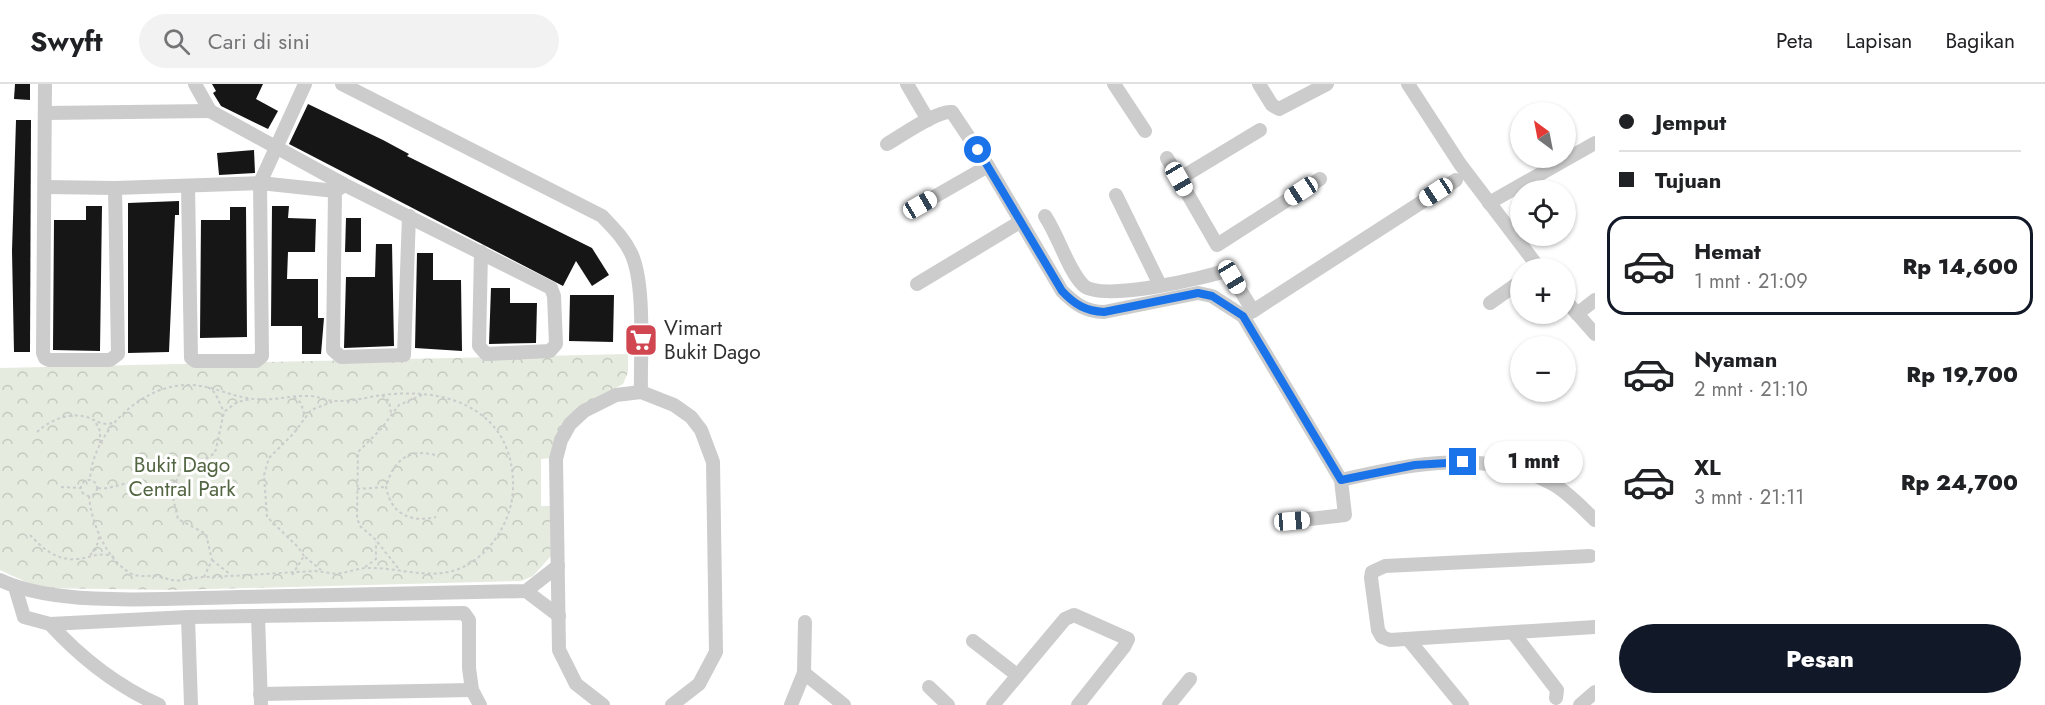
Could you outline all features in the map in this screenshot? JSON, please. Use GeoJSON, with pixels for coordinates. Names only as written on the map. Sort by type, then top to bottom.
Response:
{"type":"FeatureCollection","features":[{"type":"Feature","properties":{"kind":"street"},"geometry":{"type":"LineString","coordinates":[[45,84],[43,353],[45,358],[50,360],[110,360],[118,354],[115,188]]}},
{"type":"Feature","properties":{"kind":"street"},"geometry":{"type":"LineString","coordinates":[[195,84],[210,111]]}},
{"type":"Feature","properties":{"kind":"street"},"geometry":{"type":"LineString","coordinates":[[188,186],[191,358],[195,361],[256,361],[262,356],[260,183],[305,84]]}},
{"type":"Feature","properties":{"kind":"street"},"geometry":{"type":"LineString","coordinates":[[342,84],[602,216],[620,234],[632,254],[638,275],[641,392]]}},
{"type":"Feature","properties":{"kind":"street"},"geometry":{"type":"LineString","coordinates":[[907,84],[928,120]]}},
{"type":"Feature","properties":{"kind":"street"},"geometry":{"type":"LineString","coordinates":[[1114,84],[1145,131]]}},
{"type":"Feature","properties":{"kind":"street"},"geometry":{"type":"LineString","coordinates":[[1259,84],[1272,105],[1279,109],[1327,84]]}},
{"type":"Feature","properties":{"kind":"street"},"geometry":{"type":"LineString","coordinates":[[1408,84],[1448,147],[1530,258]]}},
{"type":"Feature","properties":{"kind":"street"},"geometry":{"type":"LineString","coordinates":[[45,113],[210,111],[340,188],[409,216],[481,252],[551,288],[554,296],[556,344],[550,351],[486,354],[481,351],[478,346],[481,252]]}},
{"type":"Feature","properties":{"kind":"street"},"geometry":{"type":"LineString","coordinates":[[887,144],[928,120],[947,111],[952,112],[988,166],[1062,291],[1075,304],[1091,312],[1104,312],[1198,293],[1212,296],[1248,314]]}},
{"type":"Feature","properties":{"kind":"street"},"geometry":{"type":"LineString","coordinates":[[1179,179],[1260,130]]}},
{"type":"Feature","properties":{"kind":"street"},"geometry":{"type":"LineString","coordinates":[[1489,203],[1595,143]]}},
{"type":"Feature","properties":{"kind":"street"},"geometry":{"type":"LineString","coordinates":[[1167,158],[1217,245],[1248,314],[1341,480],[1345,515],[1292,521]]}},
{"type":"Feature","properties":{"kind":"street"},"geometry":{"type":"LineString","coordinates":[[920,205],[988,166]]}},
{"type":"Feature","properties":{"kind":"street"},"geometry":{"type":"LineString","coordinates":[[1217,245],[1320,179]]}},
{"type":"Feature","properties":{"kind":"street"},"geometry":{"type":"LineString","coordinates":[[1248,314],[1456,180]]}},
{"type":"Feature","properties":{"kind":"street"},"geometry":{"type":"LineString","coordinates":[[45,187],[115,188],[260,183],[340,188]]}},
{"type":"Feature","properties":{"kind":"street"},"geometry":{"type":"LineString","coordinates":[[340,188],[333,350],[341,357],[404,355],[409,216]]}},
{"type":"Feature","properties":{"kind":"street"},"geometry":{"type":"LineString","coordinates":[[1116,195],[1160,285]]}},
{"type":"Feature","properties":{"kind":"street"},"geometry":{"type":"LineString","coordinates":[[1045,216],[1078,279],[1085,288],[1092,292],[1111,292],[1160,285],[1228,270]]}},
{"type":"Feature","properties":{"kind":"street"},"geometry":{"type":"LineString","coordinates":[[917,284],[1020,222]]}},
{"type":"Feature","properties":{"kind":"street"},"geometry":{"type":"LineString","coordinates":[[1490,303],[1510,289]]}},
{"type":"Feature","properties":{"kind":"street"},"geometry":{"type":"LineString","coordinates":[[1595,300],[1577,314],[1595,334]]}},
{"type":"Feature","properties":{"kind":"street"},"geometry":{"type":"LineString","coordinates":[[603,705],[576,684],[565,667],[559,650],[556,459],[561,440],[570,424],[597,404],[616,396],[641,392],[674,405],[691,417],[701,430],[714,462],[716,652],[699,684],[672,705]]}},
{"type":"Feature","properties":{"kind":"street"},"geometry":{"type":"LineString","coordinates":[[1341,480],[1415,465],[1478,462],[1514,468],[1554,484],[1595,520]]}},
{"type":"Feature","properties":{"kind":"street"},"geometry":{"type":"LineString","coordinates":[[1590,556],[1377,568],[1371,578],[1378,630],[1382,637],[1390,640],[1514,634],[1595,627]]}},
{"type":"Feature","properties":{"kind":"street"},"geometry":{"type":"LineString","coordinates":[[0,580],[15,587],[45,593],[136,599],[526,591],[558,566]]}},
{"type":"Feature","properties":{"kind":"street"},"geometry":{"type":"LineString","coordinates":[[15,587],[24,617],[50,624],[188,617],[464,613],[469,620],[469,668],[472,690],[480,705]]}},
{"type":"Feature","properties":{"kind":"street"},"geometry":{"type":"LineString","coordinates":[[526,591],[559,616]]}},
{"type":"Feature","properties":{"kind":"street"},"geometry":{"type":"LineString","coordinates":[[993,705],[1069,615],[1079,615],[1128,639],[1124,648],[1078,705]]}},
{"type":"Feature","properties":{"kind":"street"},"geometry":{"type":"LineString","coordinates":[[258,616],[261,700],[472,690]]}},
{"type":"Feature","properties":{"kind":"street"},"geometry":{"type":"LineString","coordinates":[[188,617],[191,705]]}},
{"type":"Feature","properties":{"kind":"street"},"geometry":{"type":"LineString","coordinates":[[791,705],[804,673],[805,622]]}},
{"type":"Feature","properties":{"kind":"street"},"geometry":{"type":"LineString","coordinates":[[50,624],[84,658],[123,686],[159,705]]}},
{"type":"Feature","properties":{"kind":"street"},"geometry":{"type":"LineString","coordinates":[[1514,634],[1557,690],[1556,698]]}},
{"type":"Feature","properties":{"kind":"street"},"geometry":{"type":"LineString","coordinates":[[1408,639],[1462,705]]}},
{"type":"Feature","properties":{"kind":"street"},"geometry":{"type":"LineString","coordinates":[[973,641],[1017,675]]}},
{"type":"Feature","properties":{"kind":"street"},"geometry":{"type":"LineString","coordinates":[[804,673],[844,705]]}},
{"type":"Feature","properties":{"kind":"street"},"geometry":{"type":"LineString","coordinates":[[1169,705],[1190,680]]}},
{"type":"Feature","properties":{"kind":"street"},"geometry":{"type":"LineString","coordinates":[[929,687],[948,705]]}},
{"type":"Feature","properties":{"kind":"street"},"geometry":{"type":"LineString","coordinates":[[1580,705],[1595,692]]}},
{"type":"Feature","properties":{"kind":"path"},"geometry":{"type":"LineString","coordinates":[[90,480],[93,461],[99,445],[115,422],[127,410],[159,391],[187,385],[207,386],[252,399]]}},
{"type":"Feature","properties":{"kind":"path"},"geometry":{"type":"LineString","coordinates":[[176,482],[183,465],[207,458],[215,453],[224,412],[215,393],[207,386]]}},
{"type":"Feature","properties":{"kind":"path"},"geometry":{"type":"LineString","coordinates":[[224,412],[237,402],[252,399],[311,396],[333,401],[366,399],[381,395],[424,394],[461,401],[490,422],[509,456],[513,488],[507,519],[495,540],[476,559],[450,572],[425,574],[398,568],[363,567]]}},
{"type":"Feature","properties":{"kind":"path"},"geometry":{"type":"LineString","coordinates":[[398,568],[375,539],[360,526],[357,489],[358,452],[381,429],[399,405],[424,394]]}},
{"type":"Feature","properties":{"kind":"path"},"geometry":{"type":"LineString","coordinates":[[381,395],[389,401],[391,413]]}},
{"type":"Feature","properties":{"kind":"path"},"geometry":{"type":"LineString","coordinates":[[292,396],[298,399],[305,417]]}},
{"type":"Feature","properties":{"kind":"path"},"geometry":{"type":"LineString","coordinates":[[323,571],[308,562],[298,547],[267,517],[264,475],[269,458],[294,433],[311,410],[333,401]]}},
{"type":"Feature","properties":{"kind":"path"},"geometry":{"type":"LineString","coordinates":[[37,432],[45,425],[64,417],[87,417],[102,424],[115,422]]}},
{"type":"Feature","properties":{"kind":"path"},"geometry":{"type":"LineString","coordinates":[[94,421],[100,431],[99,445]]}},
{"type":"Feature","properties":{"kind":"path"},"geometry":{"type":"LineString","coordinates":[[435,455],[417,452],[407,455],[394,466],[386,487],[393,504],[405,517],[421,520],[436,517]]}},
{"type":"Feature","properties":{"kind":"path"},"geometry":{"type":"LineString","coordinates":[[81,488],[84,482],[90,480],[95,482],[98,488]]}},
{"type":"Feature","properties":{"kind":"path"},"geometry":{"type":"LineString","coordinates":[[165,490],[168,484],[176,482]]}},
{"type":"Feature","properties":{"kind":"path"},"geometry":{"type":"LineString","coordinates":[[165,490],[168,496],[173,498],[179,496],[182,490],[176,482]]}},
{"type":"Feature","properties":{"kind":"path"},"geometry":{"type":"LineString","coordinates":[[98,488],[111,489],[131,483],[155,490],[165,490]]}},
{"type":"Feature","properties":{"kind":"path"},"geometry":{"type":"LineString","coordinates":[[61,487],[81,488]]}},
{"type":"Feature","properties":{"kind":"path"},"geometry":{"type":"LineString","coordinates":[[357,489],[386,487]]}},
{"type":"Feature","properties":{"kind":"path"},"geometry":{"type":"LineString","coordinates":[[81,488],[84,494],[89,496],[95,494],[98,488]]}},
{"type":"Feature","properties":{"kind":"path"},"geometry":{"type":"LineString","coordinates":[[89,496],[93,521],[99,536],[127,570],[139,576],[179,580],[231,575],[292,575],[323,571],[341,573],[363,567],[376,559],[375,539]]}},
{"type":"Feature","properties":{"kind":"path"},"geometry":{"type":"LineString","coordinates":[[173,498],[178,519],[204,531],[212,561],[231,575]]}},
{"type":"Feature","properties":{"kind":"path"},"geometry":{"type":"LineString","coordinates":[[30,535],[51,554],[65,558],[76,560],[90,555],[106,554],[116,559]]}},
{"type":"Feature","properties":{"kind":"path"},"geometry":{"type":"LineString","coordinates":[[90,555],[96,549],[99,536]]}},
{"type":"Feature","properties":{"kind":"path"},"geometry":{"type":"LineString","coordinates":[[292,575],[304,556]]}},
{"type":"Feature","properties":{"kind":"path"},"geometry":{"type":"LineString","coordinates":[[204,577],[212,561]]}},
{"type":"Feature","properties":{"kind":"green space","name":"Bukit Dago Central Park"},"geometry":{"type":"Polygon","coordinates":[[[628,354],[628,372],[623,384],[596,398],[551,458],[541,459],[541,506],[550,506],[551,556],[533,576],[521,581],[174,590],[39,588],[0,570],[0,368],[628,354]]]}},
{"type":"Feature","properties":{"kind":"building"},"geometry":{"type":"Polygon","coordinates":[[[15,84],[30,84],[30,100],[14,99],[15,84]]]}},
{"type":"Feature","properties":{"kind":"building"},"geometry":{"type":"Polygon","coordinates":[[[212,84],[263,84],[256,99],[278,111],[268,129],[221,106],[213,93],[216,91],[212,84]]]}},
{"type":"Feature","properties":{"kind":"building"},"geometry":{"type":"Polygon","coordinates":[[[308,104],[383,140],[409,154],[407,156],[592,248],[609,275],[592,286],[576,261],[563,286],[289,144],[308,104]]]}},
{"type":"Feature","properties":{"kind":"building"},"geometry":{"type":"Polygon","coordinates":[[[16,120],[31,120],[30,352],[14,352],[12,251],[16,120]]]}},
{"type":"Feature","properties":{"kind":"building"},"geometry":{"type":"Polygon","coordinates":[[[254,150],[255,173],[219,175],[217,153],[254,150]]]}},
{"type":"Feature","properties":{"kind":"building"},"geometry":{"type":"Polygon","coordinates":[[[179,201],[179,215],[175,215],[169,352],[128,353],[128,203],[179,201]]]}},
{"type":"Feature","properties":{"kind":"building"},"geometry":{"type":"Polygon","coordinates":[[[86,206],[102,206],[100,351],[53,350],[54,220],[86,220],[86,206]]]}},
{"type":"Feature","properties":{"kind":"building"},"geometry":{"type":"Polygon","coordinates":[[[272,206],[289,206],[288,218],[316,219],[315,252],[288,252],[287,279],[318,279],[318,318],[324,318],[321,354],[302,354],[302,326],[271,326],[272,206]]]}},
{"type":"Feature","properties":{"kind":"building"},"geometry":{"type":"Polygon","coordinates":[[[230,207],[246,207],[247,337],[200,338],[201,220],[230,220],[230,207]]]}},
{"type":"Feature","properties":{"kind":"building"},"geometry":{"type":"Polygon","coordinates":[[[346,218],[361,218],[361,252],[345,252],[346,218]]]}},
{"type":"Feature","properties":{"kind":"building"},"geometry":{"type":"Polygon","coordinates":[[[376,244],[392,244],[394,346],[344,348],[346,277],[375,277],[376,244]]]}},
{"type":"Feature","properties":{"kind":"building"},"geometry":{"type":"Polygon","coordinates":[[[417,253],[433,253],[433,280],[461,280],[462,351],[415,348],[417,253]]]}},
{"type":"Feature","properties":{"kind":"building"},"geometry":{"type":"Polygon","coordinates":[[[491,288],[510,288],[510,303],[537,303],[536,343],[489,344],[491,288]]]}},
{"type":"Feature","properties":{"kind":"building"},"geometry":{"type":"Polygon","coordinates":[[[570,295],[614,295],[613,342],[569,341],[570,295]]]}},
{"type":"Feature","properties":{"kind":"place","name":"Vimart Bukit Dago"},"geometry":{"type":"Point","coordinates":[641,340]}},
{"type":"Feature","properties":{"kind":"route"},"geometry":{"type":"LineString","coordinates":[[978,150],[1062,291],[1075,304],[1091,312],[1104,312],[1198,293],[1212,296],[1243,316],[1341,480],[1415,465],[1463,462]]}}]}
